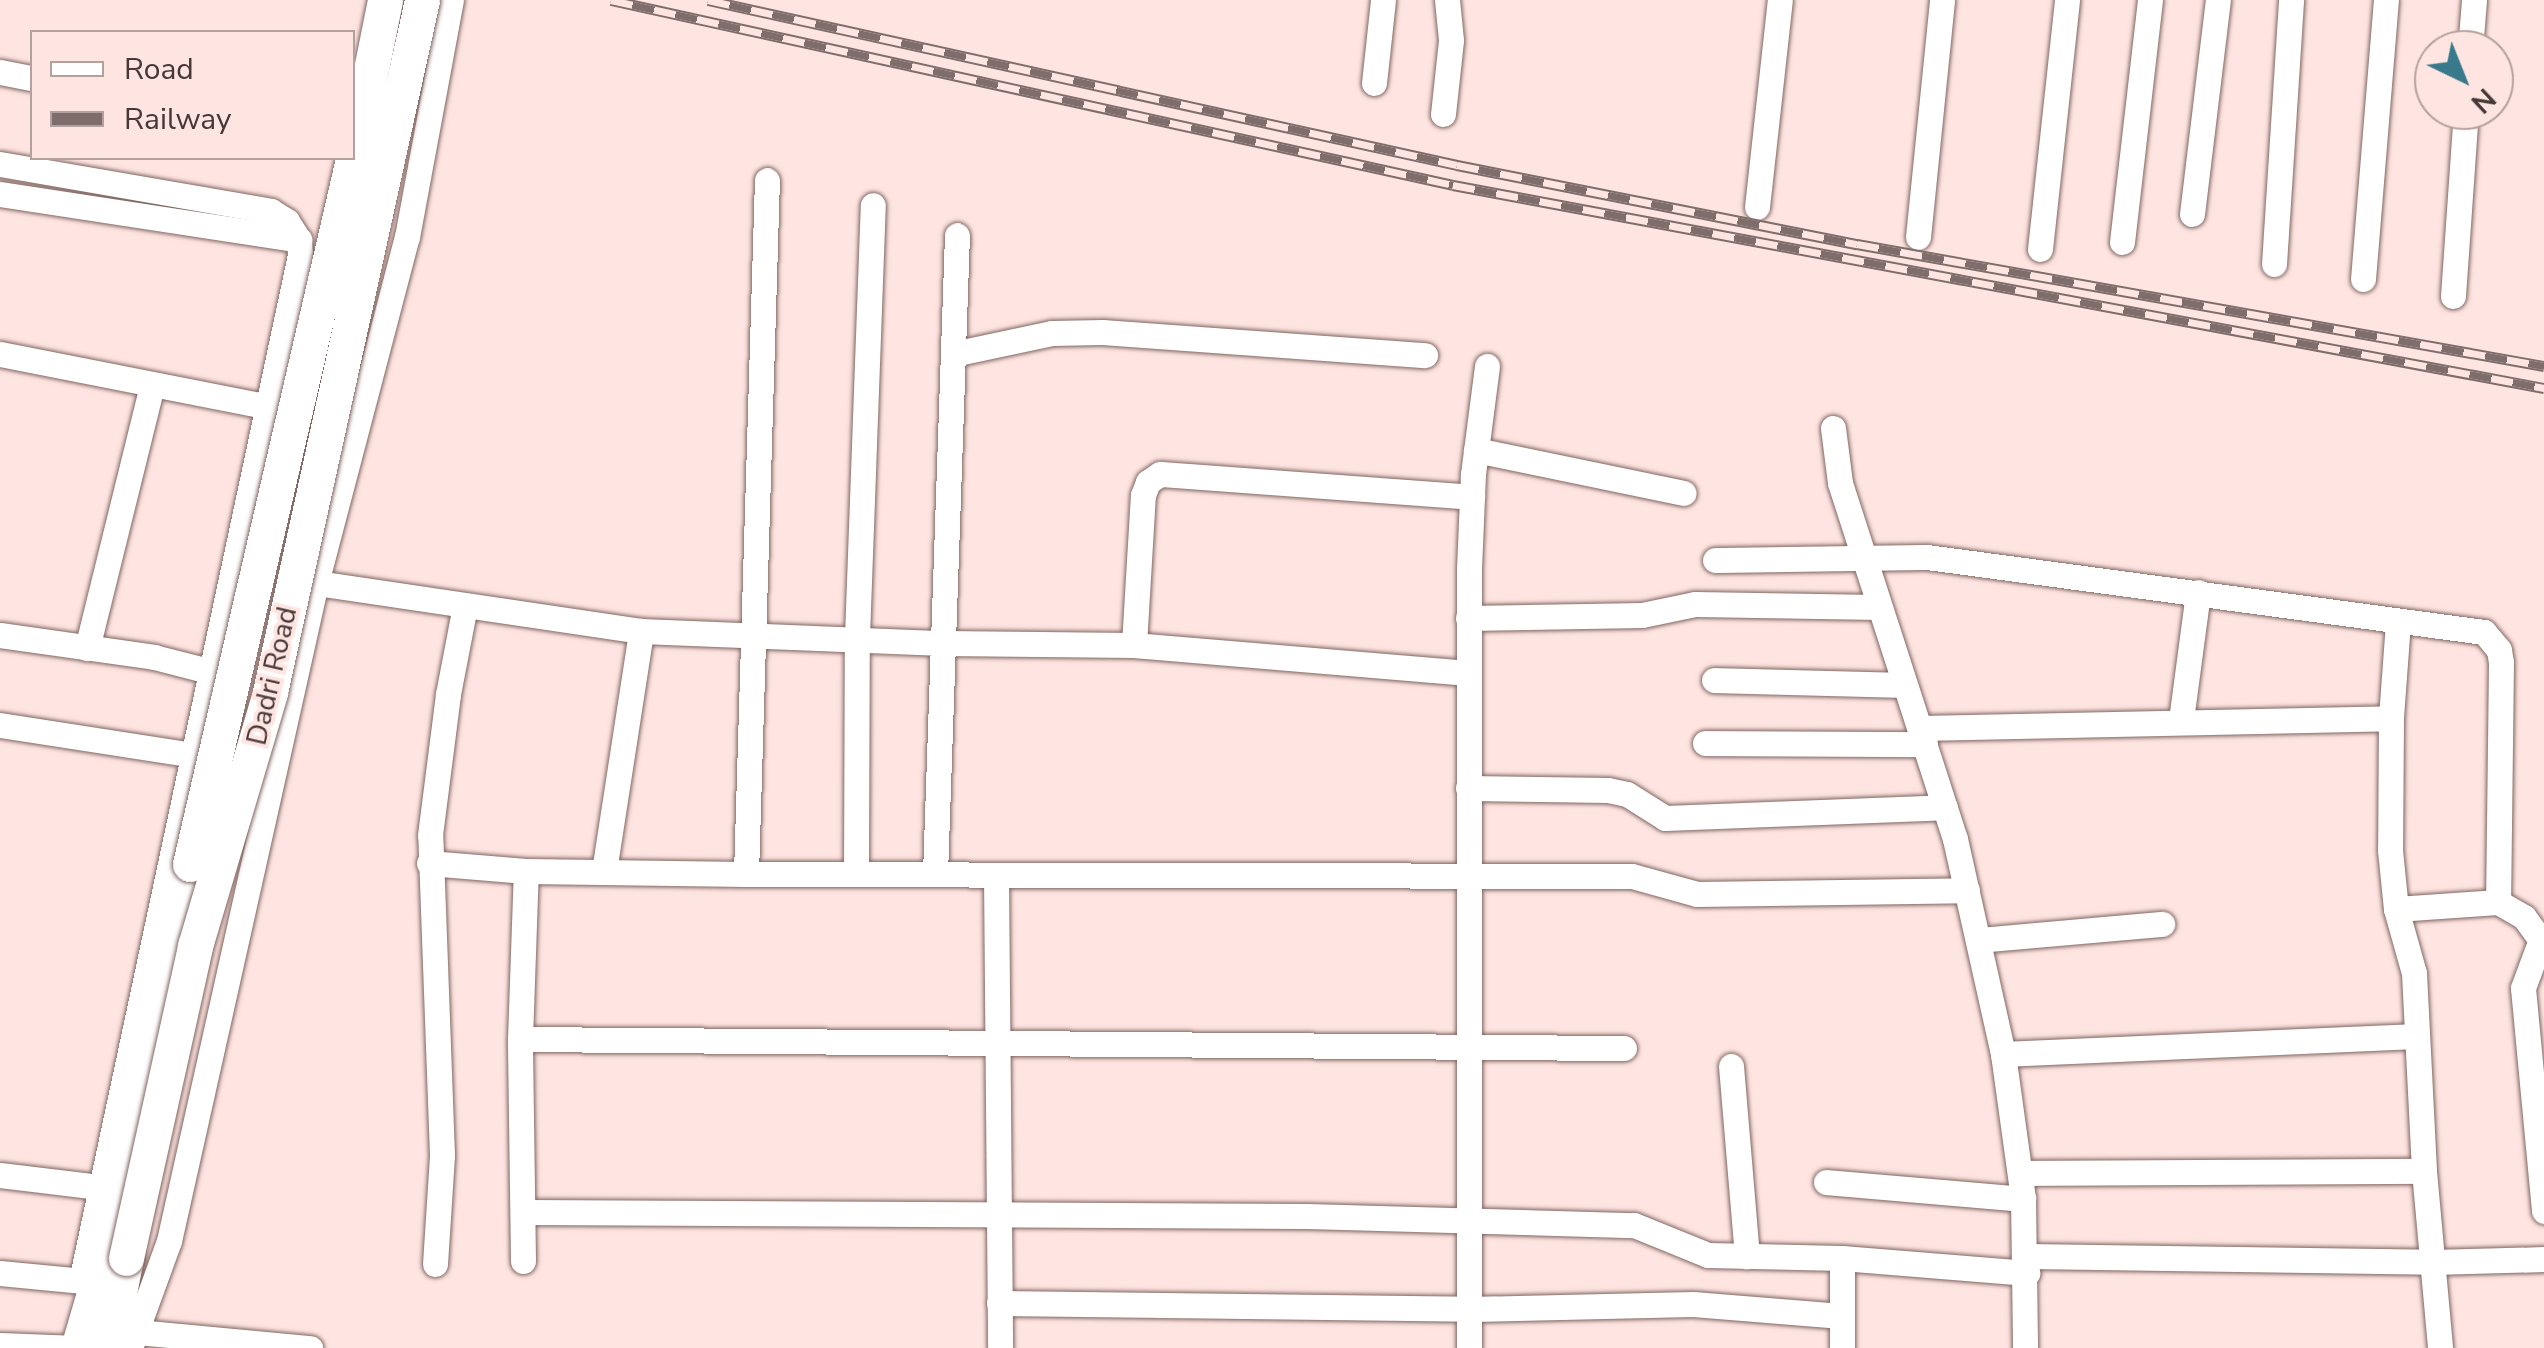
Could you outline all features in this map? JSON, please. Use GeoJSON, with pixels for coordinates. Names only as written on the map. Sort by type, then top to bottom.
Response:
{"type":"FeatureCollection","features":[{"type":"Feature","properties":{"kind":"street","name":"Dadri Road"},"geometry":{"type":"LineString","coordinates":[[355,144],[384,0]]}},
{"type":"Feature","properties":{"kind":"street","name":"Dadri Road"},"geometry":{"type":"LineString","coordinates":[[125,1343],[126,1258],[195,946],[270,692],[422,0]]}},
{"type":"Feature","properties":{"kind":"street"},"geometry":{"type":"LineString","coordinates":[[310,1348],[125,1343],[169,1241],[316,583],[408,237],[451,0]]}},
{"type":"Feature","properties":{"kind":"street"},"geometry":{"type":"LineString","coordinates":[[1374,83],[1383,0]]}},
{"type":"Feature","properties":{"kind":"street"},"geometry":{"type":"LineString","coordinates":[[1443,114],[1451,40],[1448,0]]}},
{"type":"Feature","properties":{"kind":"street"},"geometry":{"type":"LineString","coordinates":[[1757,207],[1780,0]]}},
{"type":"Feature","properties":{"kind":"street"},"geometry":{"type":"LineString","coordinates":[[1918,237],[1942,0]]}},
{"type":"Feature","properties":{"kind":"street"},"geometry":{"type":"LineString","coordinates":[[2040,249],[2067,0]]}},
{"type":"Feature","properties":{"kind":"street"},"geometry":{"type":"LineString","coordinates":[[2122,242],[2150,0]]}},
{"type":"Feature","properties":{"kind":"street"},"geometry":{"type":"LineString","coordinates":[[2192,214],[2218,0]]}},
{"type":"Feature","properties":{"kind":"street"},"geometry":{"type":"LineString","coordinates":[[2274,264],[2291,0]]}},
{"type":"Feature","properties":{"kind":"street"},"geometry":{"type":"LineString","coordinates":[[2363,279],[2386,0]]}},
{"type":"Feature","properties":{"kind":"street"},"geometry":{"type":"LineString","coordinates":[[2472,30],[2474,0]]}},
{"type":"Feature","properties":{"kind":"street"},"geometry":{"type":"LineString","coordinates":[[0,72],[30,78]]}},
{"type":"Feature","properties":{"kind":"street"},"geometry":{"type":"LineString","coordinates":[[2453,296],[2465,130]]}},
{"type":"Feature","properties":{"kind":"street","name":"Dadri Road"},"geometry":{"type":"LineString","coordinates":[[78,1348],[88,1282],[107,1250],[190,864],[352,160]]}},
{"type":"Feature","properties":{"kind":"street"},"geometry":{"type":"LineString","coordinates":[[0,164],[271,211],[286,221],[299,240],[300,255],[236,571],[99,1187],[88,1282],[0,1273]]}},
{"type":"Feature","properties":{"kind":"street"},"geometry":{"type":"LineString","coordinates":[[746,874],[768,180]]}},
{"type":"Feature","properties":{"kind":"street"},"geometry":{"type":"LineString","coordinates":[[0,194],[299,240]]}},
{"type":"Feature","properties":{"kind":"street"},"geometry":{"type":"LineString","coordinates":[[856,874],[857,636],[873,205]]}},
{"type":"Feature","properties":{"kind":"street"},"geometry":{"type":"LineString","coordinates":[[936,874],[957,235]]}},
{"type":"Feature","properties":{"kind":"street"},"geometry":{"type":"LineString","coordinates":[[953,354],[1052,332],[1102,332],[1424,355]]}},
{"type":"Feature","properties":{"kind":"street"},"geometry":{"type":"LineString","coordinates":[[0,354],[269,407]]}},
{"type":"Feature","properties":{"kind":"street"},"geometry":{"type":"LineString","coordinates":[[1469,1348],[1468,618],[1472,498],[1487,366]]}},
{"type":"Feature","properties":{"kind":"street"},"geometry":{"type":"LineString","coordinates":[[87,648],[152,384]]}},
{"type":"Feature","properties":{"kind":"street"},"geometry":{"type":"LineString","coordinates":[[1833,428],[1840,483],[1902,685],[1945,808],[2003,1054],[2021,1173],[2027,1264],[2025,1348]]}},
{"type":"Feature","properties":{"kind":"street"},"geometry":{"type":"LineString","coordinates":[[1476,450],[1684,493]]}},
{"type":"Feature","properties":{"kind":"street"},"geometry":{"type":"LineString","coordinates":[[1134,645],[1142,494],[1148,482],[1160,474],[1472,498]]}},
{"type":"Feature","properties":{"kind":"street"},"geometry":{"type":"LineString","coordinates":[[1715,560],[1927,558],[2484,632],[2499,650],[2498,902]]}},
{"type":"Feature","properties":{"kind":"street"},"geometry":{"type":"LineString","coordinates":[[236,571],[641,631],[754,637],[857,636],[943,643],[1134,645],[1468,672]]}},
{"type":"Feature","properties":{"kind":"street"},"geometry":{"type":"LineString","coordinates":[[2181,720],[2198,592]]}},
{"type":"Feature","properties":{"kind":"street"},"geometry":{"type":"LineString","coordinates":[[1468,618],[1642,616],[1695,604],[1879,606]]}},
{"type":"Feature","properties":{"kind":"street"},"geometry":{"type":"LineString","coordinates":[[435,1264],[442,1155],[430,863],[448,694],[466,606]]}},
{"type":"Feature","properties":{"kind":"street"},"geometry":{"type":"LineString","coordinates":[[2398,622],[2391,718],[2390,850],[2396,909],[2414,973],[2424,1171],[2440,1348]]}},
{"type":"Feature","properties":{"kind":"street"},"geometry":{"type":"LineString","coordinates":[[604,871],[641,631]]}},
{"type":"Feature","properties":{"kind":"street"},"geometry":{"type":"LineString","coordinates":[[0,636],[154,657],[213,672]]}},
{"type":"Feature","properties":{"kind":"street"},"geometry":{"type":"LineString","coordinates":[[1714,680],[1902,685]]}},
{"type":"Feature","properties":{"kind":"street"},"geometry":{"type":"LineString","coordinates":[[1706,743],[1923,736],[2181,720],[2391,718]]}},
{"type":"Feature","properties":{"kind":"street"},"geometry":{"type":"LineString","coordinates":[[0,725],[194,755]]}},
{"type":"Feature","properties":{"kind":"street"},"geometry":{"type":"LineString","coordinates":[[1468,788],[1608,790],[1627,794],[1665,818],[1945,808]]}},
{"type":"Feature","properties":{"kind":"street"},"geometry":{"type":"LineString","coordinates":[[430,863],[526,871],[746,874],[1632,876],[1697,894],[1967,890]]}},
{"type":"Feature","properties":{"kind":"street"},"geometry":{"type":"LineString","coordinates":[[523,1261],[520,1039],[526,871]]}},
{"type":"Feature","properties":{"kind":"street"},"geometry":{"type":"LineString","coordinates":[[996,875],[1000,1348]]}},
{"type":"Feature","properties":{"kind":"street"},"geometry":{"type":"LineString","coordinates":[[2396,909],[2498,902],[2524,917],[2542,943],[2523,988],[2540,1120],[2544,1211]]}},
{"type":"Feature","properties":{"kind":"street"},"geometry":{"type":"LineString","coordinates":[[1978,940],[2162,924]]}},
{"type":"Feature","properties":{"kind":"street"},"geometry":{"type":"LineString","coordinates":[[2003,1054],[2416,1036]]}},
{"type":"Feature","properties":{"kind":"street"},"geometry":{"type":"LineString","coordinates":[[520,1039],[1624,1048]]}},
{"type":"Feature","properties":{"kind":"street"},"geometry":{"type":"LineString","coordinates":[[1731,1066],[1747,1256]]}},
{"type":"Feature","properties":{"kind":"street"},"geometry":{"type":"LineString","coordinates":[[2021,1173],[2424,1171]]}},
{"type":"Feature","properties":{"kind":"street"},"geometry":{"type":"LineString","coordinates":[[0,1175],[99,1187]]}},
{"type":"Feature","properties":{"kind":"street"},"geometry":{"type":"LineString","coordinates":[[1826,1182],[2023,1200]]}},
{"type":"Feature","properties":{"kind":"street"},"geometry":{"type":"LineString","coordinates":[[523,1212],[998,1214],[1634,1226],[1661,1234],[1692,1252],[2027,1264],[2544,1259]]}},
{"type":"Feature","properties":{"kind":"street"},"geometry":{"type":"LineString","coordinates":[[1842,1258],[1842,1348]]}},
{"type":"Feature","properties":{"kind":"street"},"geometry":{"type":"LineString","coordinates":[[999,1303],[1470,1310],[1694,1304],[1842,1316]]}},
{"type":"Feature","properties":{"kind":"street"},"geometry":{"type":"LineString","coordinates":[[0,1345],[78,1348]]}},
{"type":"Feature","properties":{"kind":"railway"},"geometry":{"type":"LineString","coordinates":[[611,0],[1453,185],[2544,388]]}},
{"type":"Feature","properties":{"kind":"railway"},"geometry":{"type":"LineString","coordinates":[[708,0],[1457,165],[1857,244],[2544,366]]}}]}
